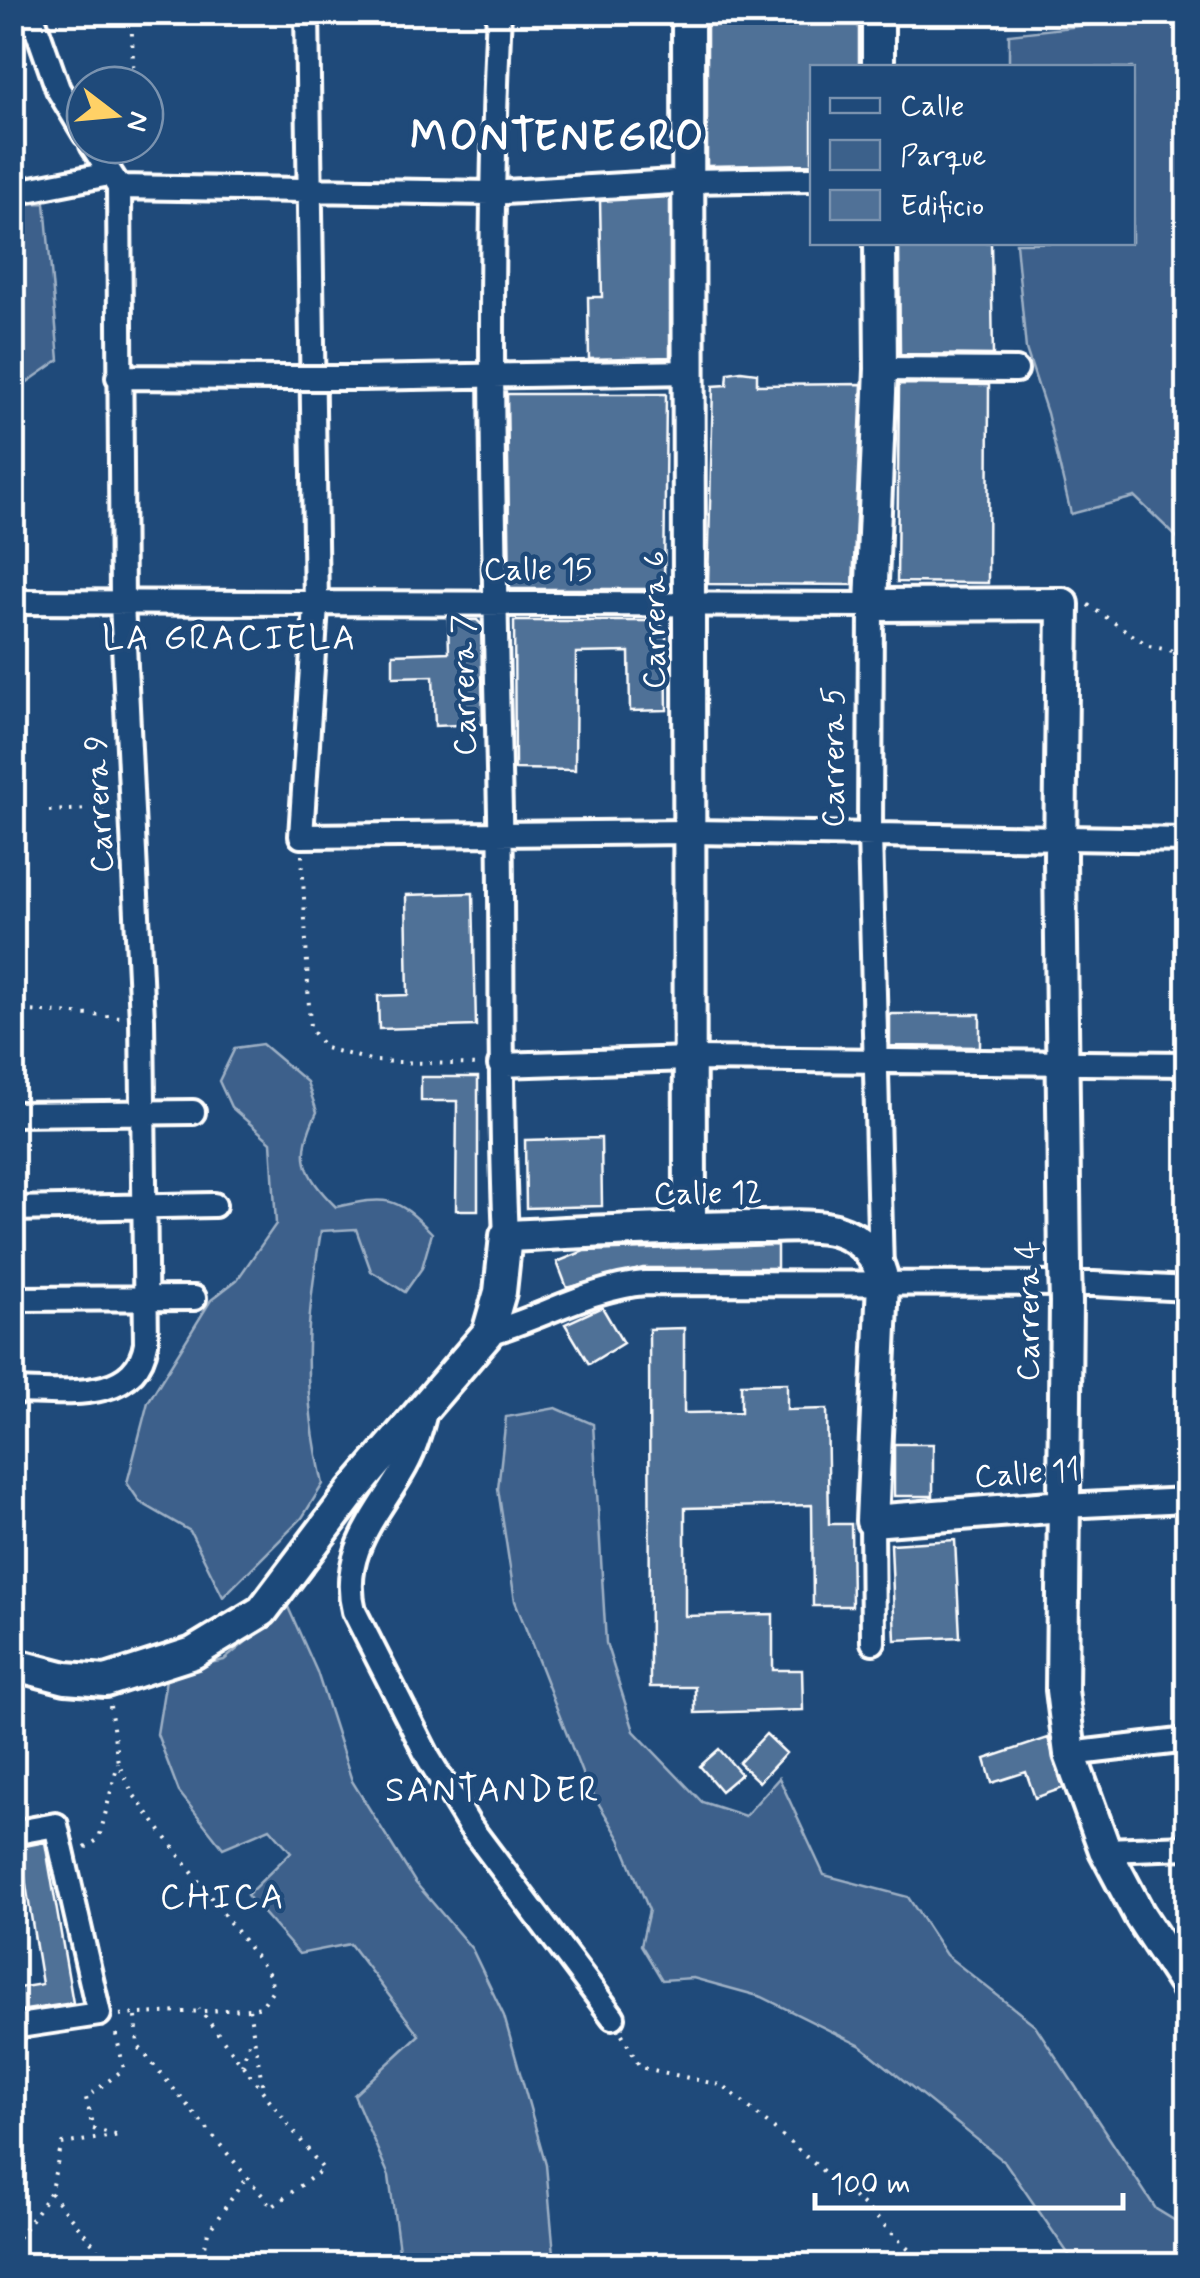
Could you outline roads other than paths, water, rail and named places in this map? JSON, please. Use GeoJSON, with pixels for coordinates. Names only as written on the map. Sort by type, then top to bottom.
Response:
{"type":"FeatureCollection","features":[{"type":"Feature","properties":{"kind":"main road","name":"Carrera 6"},"geometry":{"type":"LineString","coordinates":[[688,12],[690,1227]]}},
{"type":"Feature","properties":{"kind":"main road"},"geometry":{"type":"LineString","coordinates":[[878,12],[878,65]]}},
{"type":"Feature","properties":{"kind":"main road","name":"Carrera 5"},"geometry":{"type":"LineString","coordinates":[[872,605],[881,369],[880,245]]}},
{"type":"Feature","properties":{"kind":"main road","name":"Calle 15"},"geometry":{"type":"LineString","coordinates":[[872,605],[1064,604]]}},
{"type":"Feature","properties":{"kind":"main road","name":"Carrera 4"},"geometry":{"type":"LineString","coordinates":[[1064,604],[1060,837],[1066,1302],[1062,1690],[1070,1754],[1106,1850],[1139,1914],[1188,1989]]}},
{"type":"Feature","properties":{"kind":"main road","name":"Calle 12"},"geometry":{"type":"LineString","coordinates":[[506,1236],[690,1227],[832,1229],[859,1240],[882,1277]]}},
{"type":"Feature","properties":{"kind":"main road"},"geometry":{"type":"LineString","coordinates":[[12,1664],[66,1678],[106,1682],[165,1664],[222,1639],[262,1611],[488,1332],[500,1292],[506,1236]]}},
{"type":"Feature","properties":{"kind":"main road","name":"Carrera 5"},"geometry":{"type":"LineString","coordinates":[[872,1521],[882,1277]]}},
{"type":"Feature","properties":{"kind":"main road","name":"Calle 11"},"geometry":{"type":"LineString","coordinates":[[872,1521],[1062,1506]]}},
{"type":"Feature","properties":{"kind":"street"},"geometry":{"type":"LineString","coordinates":[[31,12],[65,101]]}},
{"type":"Feature","properties":{"kind":"street"},"geometry":{"type":"LineString","coordinates":[[307,12],[316,606],[301,836],[690,832],[1188,840]]}},
{"type":"Feature","properties":{"kind":"street","name":"Carrera 7"},"geometry":{"type":"LineString","coordinates":[[499,12],[490,193],[501,835],[500,1065],[506,1236]]}},
{"type":"Feature","properties":{"kind":"street"},"geometry":{"type":"LineString","coordinates":[[105,165],[114,180]]}},
{"type":"Feature","properties":{"kind":"street"},"geometry":{"type":"LineString","coordinates":[[12,193],[114,180],[310,190],[490,193],[690,181],[810,179]]}},
{"type":"Feature","properties":{"kind":"street","name":"Carrera 9"},"geometry":{"type":"LineString","coordinates":[[12,1391],[96,1391],[120,1384],[144,1357],[142,1018],[122,603],[114,180]]}},
{"type":"Feature","properties":{"kind":"street"},"geometry":{"type":"LineString","coordinates":[[881,369],[1016,370]]}},
{"type":"Feature","properties":{"kind":"street"},"geometry":{"type":"LineString","coordinates":[[118,377],[492,378],[691,372]]}},
{"type":"Feature","properties":{"kind":"street","name":"Calle 15"},"geometry":{"type":"LineString","coordinates":[[12,602],[872,605]]}},
{"type":"Feature","properties":{"kind":"street","name":"Carrera 5"},"geometry":{"type":"LineString","coordinates":[[872,605],[870,834],[882,1277]]}},
{"type":"Feature","properties":{"kind":"street"},"geometry":{"type":"LineString","coordinates":[[500,1065],[690,1059],[1188,1064]]}},
{"type":"Feature","properties":{"kind":"street"},"geometry":{"type":"LineString","coordinates":[[12,1114],[192,1112]]}},
{"type":"Feature","properties":{"kind":"street"},"geometry":{"type":"LineString","coordinates":[[12,1209],[214,1205]]}},
{"type":"Feature","properties":{"kind":"street"},"geometry":{"type":"LineString","coordinates":[[488,1332],[524,1323],[608,1286],[882,1277],[1188,1288]]}},
{"type":"Feature","properties":{"kind":"street"},"geometry":{"type":"LineString","coordinates":[[12,1299],[194,1298]]}},
{"type":"Feature","properties":{"kind":"street"},"geometry":{"type":"LineString","coordinates":[[426,1404],[420,1437],[370,1519],[352,1563],[348,1588],[354,1612],[428,1759],[469,1825],[613,2017]]}},
{"type":"Feature","properties":{"kind":"street","name":"Calle 11"},"geometry":{"type":"LineString","coordinates":[[1062,1506],[1188,1500]]}},
{"type":"Feature","properties":{"kind":"street","name":"Carrera 5"},"geometry":{"type":"LineString","coordinates":[[872,1521],[873,1642]]}},
{"type":"Feature","properties":{"kind":"street"},"geometry":{"type":"LineString","coordinates":[[1070,1754],[1188,1740]]}},
{"type":"Feature","properties":{"kind":"street"},"geometry":{"type":"LineString","coordinates":[[12,1833],[56,1825],[99,2014],[12,2026]]}},
{"type":"Feature","properties":{"kind":"street"},"geometry":{"type":"LineString","coordinates":[[1106,1850],[1188,1847]]}},
{"type":"Feature","properties":{"kind":"district","name":"MONTENEGRO"},"geometry":{"type":"Point","coordinates":[558,138]}},
{"type":"Feature","properties":{"kind":"district","name":"LA GRACIELA"},"geometry":{"type":"Point","coordinates":[230,639]}},
{"type":"Feature","properties":{"kind":"district","name":"SANTANDER"},"geometry":{"type":"Point","coordinates":[493,1791]}},
{"type":"Feature","properties":{"kind":"district","name":"CHICA"},"geometry":{"type":"Point","coordinates":[223,1898]}}]}
